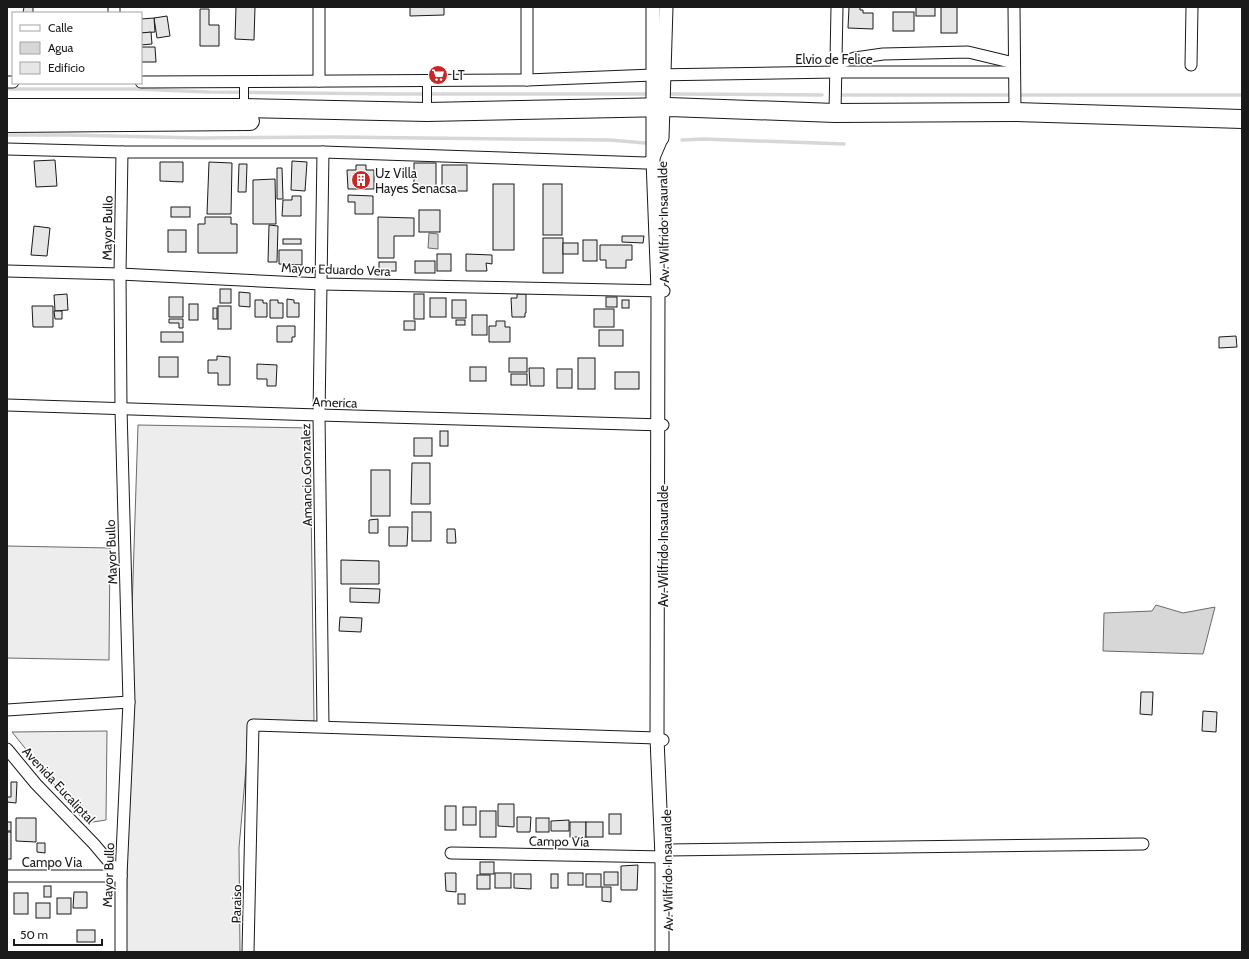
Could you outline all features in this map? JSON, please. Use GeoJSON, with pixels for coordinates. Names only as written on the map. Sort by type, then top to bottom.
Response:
{"type":"FeatureCollection","features":[{"type":"Feature","properties":{"kind":"highway"},"geometry":{"type":"LineString","coordinates":[[7,108],[244,102],[427,105],[1242,128]]}},
{"type":"Feature","properties":{"kind":"highway"},"geometry":{"type":"LineString","coordinates":[[7,123],[658,112],[1015,112],[1242,119]]}},
{"type":"Feature","properties":{"kind":"street"},"geometry":{"type":"LineString","coordinates":[[319,7],[319,81]]}},
{"type":"Feature","properties":{"kind":"street"},"geometry":{"type":"LineString","coordinates":[[527,7],[527,80]]}},
{"type":"Feature","properties":{"kind":"street"},"geometry":{"type":"LineString","coordinates":[[653,7],[653,54],[659,75]]}},
{"type":"Feature","properties":{"kind":"street"},"geometry":{"type":"LineString","coordinates":[[661,290],[653,160],[658,112],[659,75],[666,7]]}},
{"type":"Feature","properties":{"kind":"street"},"geometry":{"type":"LineString","coordinates":[[835,113],[837,7]]}},
{"type":"Feature","properties":{"kind":"street"},"geometry":{"type":"LineString","coordinates":[[1014,7],[1015,112]]}},
{"type":"Feature","properties":{"kind":"street"},"geometry":{"type":"LineString","coordinates":[[1191,65],[1192,7]]}},
{"type":"Feature","properties":{"kind":"street"},"geometry":{"type":"LineString","coordinates":[[836,68],[855,58],[883,54],[968,52],[1014,67]]}},
{"type":"Feature","properties":{"kind":"street","name":"Elvio de Felice"},"geometry":{"type":"LineString","coordinates":[[142,82],[244,84],[319,81],[427,85],[836,68],[1014,67]]}},
{"type":"Feature","properties":{"kind":"street"},"geometry":{"type":"LineString","coordinates":[[244,84],[244,102]]}},
{"type":"Feature","properties":{"kind":"street"},"geometry":{"type":"LineString","coordinates":[[427,85],[427,105]]}},
{"type":"Feature","properties":{"kind":"street","name":"Av. Wilfrido Insauralde"},"geometry":{"type":"LineString","coordinates":[[658,112],[662,140],[660,739],[668,952]]}},
{"type":"Feature","properties":{"kind":"street"},"geometry":{"type":"LineString","coordinates":[[7,149],[122,152],[323,152],[646,163],[653,160],[662,140]]}},
{"type":"Feature","properties":{"kind":"street","name":"Mayor Bullo"},"geometry":{"type":"LineString","coordinates":[[121,952],[121,876],[129,702],[121,409],[120,274],[122,152]]}},
{"type":"Feature","properties":{"kind":"street","name":"Amancio Gonzalez"},"geometry":{"type":"LineString","coordinates":[[323,152],[319,415],[323,726]]}},
{"type":"Feature","properties":{"kind":"street","name":"Mayor Eduardo Vera"},"geometry":{"type":"LineString","coordinates":[[7,271],[120,274],[322,284],[661,290]]}},
{"type":"Feature","properties":{"kind":"street","name":"America"},"geometry":{"type":"LineString","coordinates":[[7,405],[660,424]]}},
{"type":"Feature","properties":{"kind":"street"},"geometry":{"type":"LineString","coordinates":[[7,710],[129,702]]}},
{"type":"Feature","properties":{"kind":"street","name":"Paraiso"},"geometry":{"type":"LineString","coordinates":[[248,952],[253,724],[323,726]]}},
{"type":"Feature","properties":{"kind":"street"},"geometry":{"type":"LineString","coordinates":[[323,726],[660,739]]}},
{"type":"Feature","properties":{"kind":"street","name":"Avenida Eucaliptal"},"geometry":{"type":"LineString","coordinates":[[7,749],[36,784],[94,844],[121,876]]}},
{"type":"Feature","properties":{"kind":"street","name":"Campo Vía"},"geometry":{"type":"LineString","coordinates":[[451,853],[665,855],[1143,844]]}},
{"type":"Feature","properties":{"kind":"street"},"geometry":{"type":"LineString","coordinates":[[662,952],[665,855]]}},
{"type":"Feature","properties":{"kind":"street","name":"Campo Via"},"geometry":{"type":"LineString","coordinates":[[7,876],[121,876]]}},
{"type":"Feature","properties":{"kind":"shaded area"},"geometry":{"type":"Polygon","coordinates":[[[138,425],[310,428],[314,721],[250,722],[239,848],[240,952],[126,952],[129,702],[138,425]]]}},
{"type":"Feature","properties":{"kind":"shaded area"},"geometry":{"type":"Polygon","coordinates":[[[7,546],[110,548],[109,660],[7,658],[7,546]]]}},
{"type":"Feature","properties":{"kind":"shaded area"},"geometry":{"type":"Polygon","coordinates":[[[107,731],[106,820],[93,822],[79,815],[12,732],[107,731]]]}},
{"type":"Feature","properties":{"kind":"water"},"geometry":{"type":"Polygon","coordinates":[[[429,233],[438,234],[438,249],[428,248],[429,233]]]}},
{"type":"Feature","properties":{"kind":"water"},"geometry":{"type":"Polygon","coordinates":[[[1156,605],[1183,613],[1215,607],[1203,654],[1103,651],[1104,613],[1152,611],[1156,605]]]}},
{"type":"Feature","properties":{"kind":"building"},"geometry":{"type":"Polygon","coordinates":[[[24,7],[33,7],[33,12],[23,12],[24,7]]]}},
{"type":"Feature","properties":{"kind":"building"},"geometry":{"type":"Polygon","coordinates":[[[236,7],[255,7],[254,40],[235,39],[236,7]]]}},
{"type":"Feature","properties":{"kind":"building"},"geometry":{"type":"Polygon","coordinates":[[[410,7],[444,7],[444,15],[410,16],[410,7]]]}},
{"type":"Feature","properties":{"kind":"building"},"geometry":{"type":"Polygon","coordinates":[[[849,7],[860,7],[860,10],[863,10],[863,13],[873,13],[873,29],[848,28],[849,7]]]}},
{"type":"Feature","properties":{"kind":"building"},"geometry":{"type":"Polygon","coordinates":[[[916,7],[935,7],[935,16],[916,16],[916,7]]]}},
{"type":"Feature","properties":{"kind":"building"},"geometry":{"type":"Polygon","coordinates":[[[941,7],[957,7],[957,33],[941,33],[941,7]]]}},
{"type":"Feature","properties":{"kind":"building"},"geometry":{"type":"Polygon","coordinates":[[[200,9],[209,9],[209,25],[219,25],[219,46],[200,46],[200,9]]]}},
{"type":"Feature","properties":{"kind":"building"},"geometry":{"type":"Polygon","coordinates":[[[893,12],[914,12],[914,31],[893,31],[893,12]]]}},
{"type":"Feature","properties":{"kind":"building"},"geometry":{"type":"Polygon","coordinates":[[[167,16],[170,36],[157,38],[154,18],[167,16]]]}},
{"type":"Feature","properties":{"kind":"building"},"geometry":{"type":"Polygon","coordinates":[[[154,18],[155,32],[142,33],[142,19],[154,18]]]}},
{"type":"Feature","properties":{"kind":"building"},"geometry":{"type":"Polygon","coordinates":[[[151,32],[152,44],[142,45],[142,33],[151,32]]]}},
{"type":"Feature","properties":{"kind":"building"},"geometry":{"type":"Polygon","coordinates":[[[142,47],[155,47],[156,62],[142,62],[142,47]]]}},
{"type":"Feature","properties":{"kind":"building"},"geometry":{"type":"Polygon","coordinates":[[[55,160],[57,186],[36,187],[34,161],[55,160]]]}},
{"type":"Feature","properties":{"kind":"building"},"geometry":{"type":"Polygon","coordinates":[[[292,161],[307,162],[305,191],[291,190],[292,161]]]}},
{"type":"Feature","properties":{"kind":"building"},"geometry":{"type":"Polygon","coordinates":[[[160,162],[183,162],[183,182],[160,181],[160,162]]]}},
{"type":"Feature","properties":{"kind":"building"},"geometry":{"type":"Polygon","coordinates":[[[209,162],[232,163],[231,214],[207,214],[209,162]]]}},
{"type":"Feature","properties":{"kind":"building"},"geometry":{"type":"Polygon","coordinates":[[[414,163],[436,163],[436,187],[414,187],[414,163]]]}},
{"type":"Feature","properties":{"kind":"building"},"geometry":{"type":"Polygon","coordinates":[[[239,164],[247,164],[246,192],[238,192],[239,164]]]}},
{"type":"Feature","properties":{"kind":"building","name":"Uz Villa Hayes Senacsa"},"geometry":{"type":"Polygon","coordinates":[[[356,165],[366,165],[366,170],[374,170],[374,189],[348,189],[347,170],[356,170],[356,165]]]}},
{"type":"Feature","properties":{"kind":"building"},"geometry":{"type":"Polygon","coordinates":[[[442,165],[467,165],[467,191],[442,191],[442,165]]]}},
{"type":"Feature","properties":{"kind":"building"},"geometry":{"type":"Polygon","coordinates":[[[277,168],[282,168],[283,199],[277,199],[277,168]]]}},
{"type":"Feature","properties":{"kind":"building"},"geometry":{"type":"Polygon","coordinates":[[[275,179],[276,224],[253,224],[253,180],[275,179]]]}},
{"type":"Feature","properties":{"kind":"building"},"geometry":{"type":"Polygon","coordinates":[[[493,184],[514,184],[514,250],[493,250],[493,184]]]}},
{"type":"Feature","properties":{"kind":"building"},"geometry":{"type":"Polygon","coordinates":[[[543,184],[562,184],[562,235],[543,235],[543,184]]]}},
{"type":"Feature","properties":{"kind":"building"},"geometry":{"type":"Polygon","coordinates":[[[348,195],[373,196],[373,214],[355,214],[355,202],[348,202],[348,195]]]}},
{"type":"Feature","properties":{"kind":"building"},"geometry":{"type":"Polygon","coordinates":[[[292,196],[301,196],[301,216],[282,216],[283,200],[292,200],[292,196]]]}},
{"type":"Feature","properties":{"kind":"building"},"geometry":{"type":"Polygon","coordinates":[[[171,207],[190,207],[190,217],[171,217],[171,207]]]}},
{"type":"Feature","properties":{"kind":"building"},"geometry":{"type":"Polygon","coordinates":[[[419,210],[440,210],[440,232],[419,232],[419,210]]]}},
{"type":"Feature","properties":{"kind":"building"},"geometry":{"type":"Polygon","coordinates":[[[205,217],[231,217],[231,224],[237,224],[237,253],[198,253],[198,224],[205,224],[205,217]]]}},
{"type":"Feature","properties":{"kind":"building"},"geometry":{"type":"Polygon","coordinates":[[[378,217],[414,218],[414,236],[394,236],[394,258],[378,258],[378,217]]]}},
{"type":"Feature","properties":{"kind":"building"},"geometry":{"type":"Polygon","coordinates":[[[269,225],[278,226],[277,262],[268,262],[269,225]]]}},
{"type":"Feature","properties":{"kind":"building"},"geometry":{"type":"Polygon","coordinates":[[[34,226],[50,228],[47,256],[31,255],[34,226]]]}},
{"type":"Feature","properties":{"kind":"building"},"geometry":{"type":"Polygon","coordinates":[[[168,230],[186,230],[186,252],[168,252],[168,230]]]}},
{"type":"Feature","properties":{"kind":"building"},"geometry":{"type":"Polygon","coordinates":[[[622,236],[644,236],[643,243],[622,242],[622,236]]]}},
{"type":"Feature","properties":{"kind":"building"},"geometry":{"type":"Polygon","coordinates":[[[543,238],[563,238],[563,273],[543,273],[543,238]]]}},
{"type":"Feature","properties":{"kind":"building"},"geometry":{"type":"Polygon","coordinates":[[[283,239],[301,239],[301,244],[283,244],[283,239]]]}},
{"type":"Feature","properties":{"kind":"building"},"geometry":{"type":"Polygon","coordinates":[[[583,240],[597,240],[597,261],[583,261],[583,240]]]}},
{"type":"Feature","properties":{"kind":"building"},"geometry":{"type":"Polygon","coordinates":[[[563,243],[578,243],[578,254],[563,254],[563,243]]]}},
{"type":"Feature","properties":{"kind":"building"},"geometry":{"type":"Polygon","coordinates":[[[600,245],[632,245],[632,260],[626,260],[626,268],[606,268],[606,260],[600,260],[600,245]]]}},
{"type":"Feature","properties":{"kind":"building"},"geometry":{"type":"Polygon","coordinates":[[[279,250],[302,250],[302,265],[279,264],[279,250]]]}},
{"type":"Feature","properties":{"kind":"building"},"geometry":{"type":"Polygon","coordinates":[[[437,254],[451,254],[451,271],[437,271],[437,254]]]}},
{"type":"Feature","properties":{"kind":"building"},"geometry":{"type":"Polygon","coordinates":[[[466,254],[492,255],[492,264],[486,263],[487,271],[466,271],[466,254]]]}},
{"type":"Feature","properties":{"kind":"building"},"geometry":{"type":"Polygon","coordinates":[[[415,261],[435,261],[435,273],[415,273],[415,261]]]}},
{"type":"Feature","properties":{"kind":"building"},"geometry":{"type":"Polygon","coordinates":[[[379,262],[396,262],[396,271],[379,271],[379,262]]]}},
{"type":"Feature","properties":{"kind":"building"},"geometry":{"type":"Polygon","coordinates":[[[220,289],[231,289],[231,303],[220,303],[220,289]]]}},
{"type":"Feature","properties":{"kind":"building"},"geometry":{"type":"Polygon","coordinates":[[[239,292],[250,293],[250,307],[239,306],[239,292]]]}},
{"type":"Feature","properties":{"kind":"building"},"geometry":{"type":"Polygon","coordinates":[[[67,294],[68,310],[55,311],[54,295],[67,294]]]}},
{"type":"Feature","properties":{"kind":"building"},"geometry":{"type":"Polygon","coordinates":[[[414,294],[424,294],[424,319],[414,319],[414,294]]]}},
{"type":"Feature","properties":{"kind":"building"},"geometry":{"type":"Polygon","coordinates":[[[517,294],[526,294],[525,317],[512,317],[511,298],[517,298],[517,294]]]}},
{"type":"Feature","properties":{"kind":"building"},"geometry":{"type":"Polygon","coordinates":[[[169,297],[183,297],[183,317],[169,317],[169,297]]]}},
{"type":"Feature","properties":{"kind":"building"},"geometry":{"type":"Polygon","coordinates":[[[606,297],[617,297],[617,307],[606,307],[606,297]]]}},
{"type":"Feature","properties":{"kind":"building"},"geometry":{"type":"Polygon","coordinates":[[[430,298],[446,298],[446,317],[430,317],[430,298]]]}},
{"type":"Feature","properties":{"kind":"building"},"geometry":{"type":"Polygon","coordinates":[[[287,299],[294,300],[294,303],[299,303],[299,317],[287,317],[287,299]]]}},
{"type":"Feature","properties":{"kind":"building"},"geometry":{"type":"Polygon","coordinates":[[[255,300],[263,300],[263,303],[267,303],[267,317],[255,317],[255,300]]]}},
{"type":"Feature","properties":{"kind":"building"},"geometry":{"type":"Polygon","coordinates":[[[270,300],[278,300],[278,303],[283,303],[283,318],[270,318],[270,300]]]}},
{"type":"Feature","properties":{"kind":"building"},"geometry":{"type":"Polygon","coordinates":[[[452,300],[466,300],[466,318],[452,318],[452,300]]]}},
{"type":"Feature","properties":{"kind":"building"},"geometry":{"type":"Polygon","coordinates":[[[622,300],[629,300],[629,308],[622,308],[622,300]]]}},
{"type":"Feature","properties":{"kind":"building"},"geometry":{"type":"Polygon","coordinates":[[[189,304],[198,304],[198,320],[189,320],[189,304]]]}},
{"type":"Feature","properties":{"kind":"building"},"geometry":{"type":"Polygon","coordinates":[[[32,306],[53,306],[53,327],[33,327],[32,306]]]}},
{"type":"Feature","properties":{"kind":"building"},"geometry":{"type":"Polygon","coordinates":[[[218,306],[231,306],[231,329],[218,329],[218,306]]]}},
{"type":"Feature","properties":{"kind":"building"},"geometry":{"type":"Polygon","coordinates":[[[213,308],[217,308],[217,319],[213,319],[213,308]]]}},
{"type":"Feature","properties":{"kind":"building"},"geometry":{"type":"Polygon","coordinates":[[[594,309],[614,309],[614,327],[594,327],[594,309]]]}},
{"type":"Feature","properties":{"kind":"building"},"geometry":{"type":"Polygon","coordinates":[[[54,311],[62,311],[62,319],[55,319],[54,311]]]}},
{"type":"Feature","properties":{"kind":"building"},"geometry":{"type":"Polygon","coordinates":[[[472,315],[487,315],[487,335],[472,335],[472,315]]]}},
{"type":"Feature","properties":{"kind":"building"},"geometry":{"type":"Polygon","coordinates":[[[169,319],[183,319],[183,328],[179,328],[179,323],[169,323],[169,319]]]}},
{"type":"Feature","properties":{"kind":"building"},"geometry":{"type":"Polygon","coordinates":[[[456,320],[465,320],[465,325],[456,325],[456,320]]]}},
{"type":"Feature","properties":{"kind":"building"},"geometry":{"type":"Polygon","coordinates":[[[404,321],[415,321],[415,330],[404,330],[404,321]]]}},
{"type":"Feature","properties":{"kind":"building"},"geometry":{"type":"Polygon","coordinates":[[[496,321],[505,321],[505,327],[510,327],[510,342],[489,342],[489,326],[496,326],[496,321]]]}},
{"type":"Feature","properties":{"kind":"building"},"geometry":{"type":"Polygon","coordinates":[[[277,326],[295,326],[295,337],[292,337],[292,342],[277,342],[277,326]]]}},
{"type":"Feature","properties":{"kind":"building"},"geometry":{"type":"Polygon","coordinates":[[[599,330],[623,330],[623,346],[599,346],[599,330]]]}},
{"type":"Feature","properties":{"kind":"building"},"geometry":{"type":"Polygon","coordinates":[[[161,332],[183,332],[183,342],[161,342],[161,332]]]}},
{"type":"Feature","properties":{"kind":"building"},"geometry":{"type":"Polygon","coordinates":[[[1236,336],[1237,347],[1219,348],[1219,337],[1236,336]]]}},
{"type":"Feature","properties":{"kind":"building"},"geometry":{"type":"Polygon","coordinates":[[[217,356],[230,357],[230,385],[218,385],[218,373],[208,373],[208,360],[217,360],[217,356]]]}},
{"type":"Feature","properties":{"kind":"building"},"geometry":{"type":"Polygon","coordinates":[[[159,357],[178,357],[178,377],[159,377],[159,357]]]}},
{"type":"Feature","properties":{"kind":"building"},"geometry":{"type":"Polygon","coordinates":[[[509,358],[527,358],[527,372],[509,372],[509,358]]]}},
{"type":"Feature","properties":{"kind":"building"},"geometry":{"type":"Polygon","coordinates":[[[578,358],[595,358],[595,389],[578,389],[578,358]]]}},
{"type":"Feature","properties":{"kind":"building"},"geometry":{"type":"Polygon","coordinates":[[[257,364],[277,365],[276,386],[267,386],[267,379],[257,379],[257,364]]]}},
{"type":"Feature","properties":{"kind":"building"},"geometry":{"type":"Polygon","coordinates":[[[470,367],[486,367],[486,381],[470,381],[470,367]]]}},
{"type":"Feature","properties":{"kind":"building"},"geometry":{"type":"Polygon","coordinates":[[[529,368],[544,368],[544,386],[530,386],[529,368]]]}},
{"type":"Feature","properties":{"kind":"building"},"geometry":{"type":"Polygon","coordinates":[[[557,369],[572,369],[572,388],[557,388],[557,369]]]}},
{"type":"Feature","properties":{"kind":"building"},"geometry":{"type":"Polygon","coordinates":[[[615,372],[639,372],[639,389],[615,389],[615,372]]]}},
{"type":"Feature","properties":{"kind":"building"},"geometry":{"type":"Polygon","coordinates":[[[511,374],[527,374],[527,385],[511,385],[511,374]]]}},
{"type":"Feature","properties":{"kind":"building"},"geometry":{"type":"Polygon","coordinates":[[[440,431],[448,431],[448,446],[440,446],[440,431]]]}},
{"type":"Feature","properties":{"kind":"building"},"geometry":{"type":"Polygon","coordinates":[[[414,438],[432,438],[432,456],[414,456],[414,438]]]}},
{"type":"Feature","properties":{"kind":"building"},"geometry":{"type":"Polygon","coordinates":[[[412,463],[430,463],[430,504],[411,504],[412,463]]]}},
{"type":"Feature","properties":{"kind":"building"},"geometry":{"type":"Polygon","coordinates":[[[371,470],[390,470],[390,516],[371,516],[371,470]]]}},
{"type":"Feature","properties":{"kind":"building"},"geometry":{"type":"Polygon","coordinates":[[[412,512],[431,512],[431,541],[412,541],[412,512]]]}},
{"type":"Feature","properties":{"kind":"building"},"geometry":{"type":"Polygon","coordinates":[[[378,519],[378,533],[369,533],[369,520],[378,519]]]}},
{"type":"Feature","properties":{"kind":"building"},"geometry":{"type":"Polygon","coordinates":[[[389,527],[408,527],[407,546],[389,546],[389,527]]]}},
{"type":"Feature","properties":{"kind":"building"},"geometry":{"type":"Polygon","coordinates":[[[447,529],[455,529],[456,543],[447,543],[447,529]]]}},
{"type":"Feature","properties":{"kind":"building"},"geometry":{"type":"Polygon","coordinates":[[[341,560],[379,561],[379,584],[341,584],[341,560]]]}},
{"type":"Feature","properties":{"kind":"building"},"geometry":{"type":"Polygon","coordinates":[[[350,588],[380,589],[379,603],[350,602],[350,588]]]}},
{"type":"Feature","properties":{"kind":"building"},"geometry":{"type":"Polygon","coordinates":[[[340,617],[362,618],[361,632],[339,631],[340,617]]]}},
{"type":"Feature","properties":{"kind":"building"},"geometry":{"type":"Polygon","coordinates":[[[1141,692],[1153,692],[1152,715],[1140,714],[1141,692]]]}},
{"type":"Feature","properties":{"kind":"building"},"geometry":{"type":"Polygon","coordinates":[[[1203,711],[1217,712],[1216,732],[1202,731],[1203,711]]]}},
{"type":"Feature","properties":{"kind":"building"},"geometry":{"type":"Polygon","coordinates":[[[11,782],[17,782],[16,803],[7,802],[7,797],[11,797],[11,782]]]}},
{"type":"Feature","properties":{"kind":"building"},"geometry":{"type":"Polygon","coordinates":[[[498,804],[514,804],[514,827],[498,826],[498,804]]]}},
{"type":"Feature","properties":{"kind":"building"},"geometry":{"type":"Polygon","coordinates":[[[445,806],[456,806],[456,830],[445,830],[445,806]]]}},
{"type":"Feature","properties":{"kind":"building"},"geometry":{"type":"Polygon","coordinates":[[[463,807],[476,807],[476,825],[463,825],[463,807]]]}},
{"type":"Feature","properties":{"kind":"building"},"geometry":{"type":"Polygon","coordinates":[[[480,811],[496,811],[496,837],[480,837],[480,811]]]}},
{"type":"Feature","properties":{"kind":"building"},"geometry":{"type":"Polygon","coordinates":[[[609,814],[621,814],[621,834],[609,834],[609,814]]]}},
{"type":"Feature","properties":{"kind":"building"},"geometry":{"type":"Polygon","coordinates":[[[517,817],[531,817],[530,832],[517,832],[517,817]]]}},
{"type":"Feature","properties":{"kind":"building"},"geometry":{"type":"Polygon","coordinates":[[[16,818],[36,818],[36,842],[16,841],[16,818]]]}},
{"type":"Feature","properties":{"kind":"building"},"geometry":{"type":"Polygon","coordinates":[[[536,818],[549,818],[549,832],[536,832],[536,818]]]}},
{"type":"Feature","properties":{"kind":"building"},"geometry":{"type":"Polygon","coordinates":[[[569,820],[569,831],[551,831],[551,821],[569,820]]]}},
{"type":"Feature","properties":{"kind":"building"},"geometry":{"type":"Polygon","coordinates":[[[7,822],[11,822],[11,831],[7,831],[7,822]]]}},
{"type":"Feature","properties":{"kind":"building"},"geometry":{"type":"Polygon","coordinates":[[[570,822],[586,822],[586,837],[570,837],[570,822]]]}},
{"type":"Feature","properties":{"kind":"building"},"geometry":{"type":"Polygon","coordinates":[[[586,822],[603,822],[603,837],[586,837],[586,822]]]}},
{"type":"Feature","properties":{"kind":"building"},"geometry":{"type":"Polygon","coordinates":[[[7,832],[11,832],[11,859],[7,859],[7,832]]]}},
{"type":"Feature","properties":{"kind":"building"},"geometry":{"type":"Polygon","coordinates":[[[37,843],[45,843],[45,853],[37,852],[37,843]]]}},
{"type":"Feature","properties":{"kind":"building"},"geometry":{"type":"Polygon","coordinates":[[[480,862],[494,862],[494,874],[480,874],[480,862]]]}},
{"type":"Feature","properties":{"kind":"building"},"geometry":{"type":"Polygon","coordinates":[[[638,865],[637,890],[621,890],[621,866],[638,865]]]}},
{"type":"Feature","properties":{"kind":"building"},"geometry":{"type":"Polygon","coordinates":[[[604,872],[618,872],[618,885],[604,885],[604,872]]]}},
{"type":"Feature","properties":{"kind":"building"},"geometry":{"type":"Polygon","coordinates":[[[445,873],[456,873],[456,892],[446,891],[445,873]]]}},
{"type":"Feature","properties":{"kind":"building"},"geometry":{"type":"Polygon","coordinates":[[[495,873],[511,873],[511,888],[495,888],[495,873]]]}},
{"type":"Feature","properties":{"kind":"building"},"geometry":{"type":"Polygon","coordinates":[[[568,873],[583,873],[583,885],[568,885],[568,873]]]}},
{"type":"Feature","properties":{"kind":"building"},"geometry":{"type":"Polygon","coordinates":[[[514,874],[531,874],[531,889],[514,888],[514,874]]]}},
{"type":"Feature","properties":{"kind":"building"},"geometry":{"type":"Polygon","coordinates":[[[551,874],[558,874],[558,888],[551,888],[551,874]]]}},
{"type":"Feature","properties":{"kind":"building"},"geometry":{"type":"Polygon","coordinates":[[[586,874],[601,874],[601,887],[586,887],[586,874]]]}},
{"type":"Feature","properties":{"kind":"building"},"geometry":{"type":"Polygon","coordinates":[[[477,875],[490,875],[490,889],[477,889],[477,875]]]}},
{"type":"Feature","properties":{"kind":"building"},"geometry":{"type":"Polygon","coordinates":[[[44,886],[51,886],[51,897],[44,897],[44,886]]]}},
{"type":"Feature","properties":{"kind":"building"},"geometry":{"type":"Polygon","coordinates":[[[602,887],[611,887],[611,902],[602,901],[602,887]]]}},
{"type":"Feature","properties":{"kind":"building"},"geometry":{"type":"Polygon","coordinates":[[[74,892],[87,892],[87,908],[73,908],[74,892]]]}},
{"type":"Feature","properties":{"kind":"building"},"geometry":{"type":"Polygon","coordinates":[[[14,893],[28,893],[28,914],[14,914],[14,893]]]}},
{"type":"Feature","properties":{"kind":"building"},"geometry":{"type":"Polygon","coordinates":[[[458,894],[465,894],[465,904],[458,904],[458,894]]]}},
{"type":"Feature","properties":{"kind":"building"},"geometry":{"type":"Polygon","coordinates":[[[57,898],[71,898],[71,914],[57,914],[57,898]]]}},
{"type":"Feature","properties":{"kind":"building"},"geometry":{"type":"Polygon","coordinates":[[[36,903],[50,903],[50,918],[36,918],[36,903]]]}},
{"type":"Feature","properties":{"kind":"building"},"geometry":{"type":"Polygon","coordinates":[[[77,930],[95,930],[95,942],[77,942],[77,930]]]}},
{"type":"Feature","properties":{"kind":"waterway"},"geometry":{"type":"LineString","coordinates":[[7,89],[136,89],[209,92],[396,94],[650,94]]}},
{"type":"Feature","properties":{"kind":"waterway"},"geometry":{"type":"LineString","coordinates":[[672,94],[822,95]]}},
{"type":"Feature","properties":{"kind":"waterway"},"geometry":{"type":"LineString","coordinates":[[842,95],[1242,95]]}},
{"type":"Feature","properties":{"kind":"waterway"},"geometry":{"type":"LineString","coordinates":[[7,135],[200,138],[335,137],[610,140],[645,143]]}},
{"type":"Feature","properties":{"kind":"waterway"},"geometry":{"type":"LineString","coordinates":[[682,140],[703,139],[844,144]]}},
{"type":"Feature","properties":{"kind":"place","name":"LT"},"geometry":{"type":"Point","coordinates":[438,75]}},
{"type":"Feature","properties":{"kind":"place","name":"Uz Villa Hayes Senacsa"},"geometry":{"type":"Point","coordinates":[361,180]}}]}
